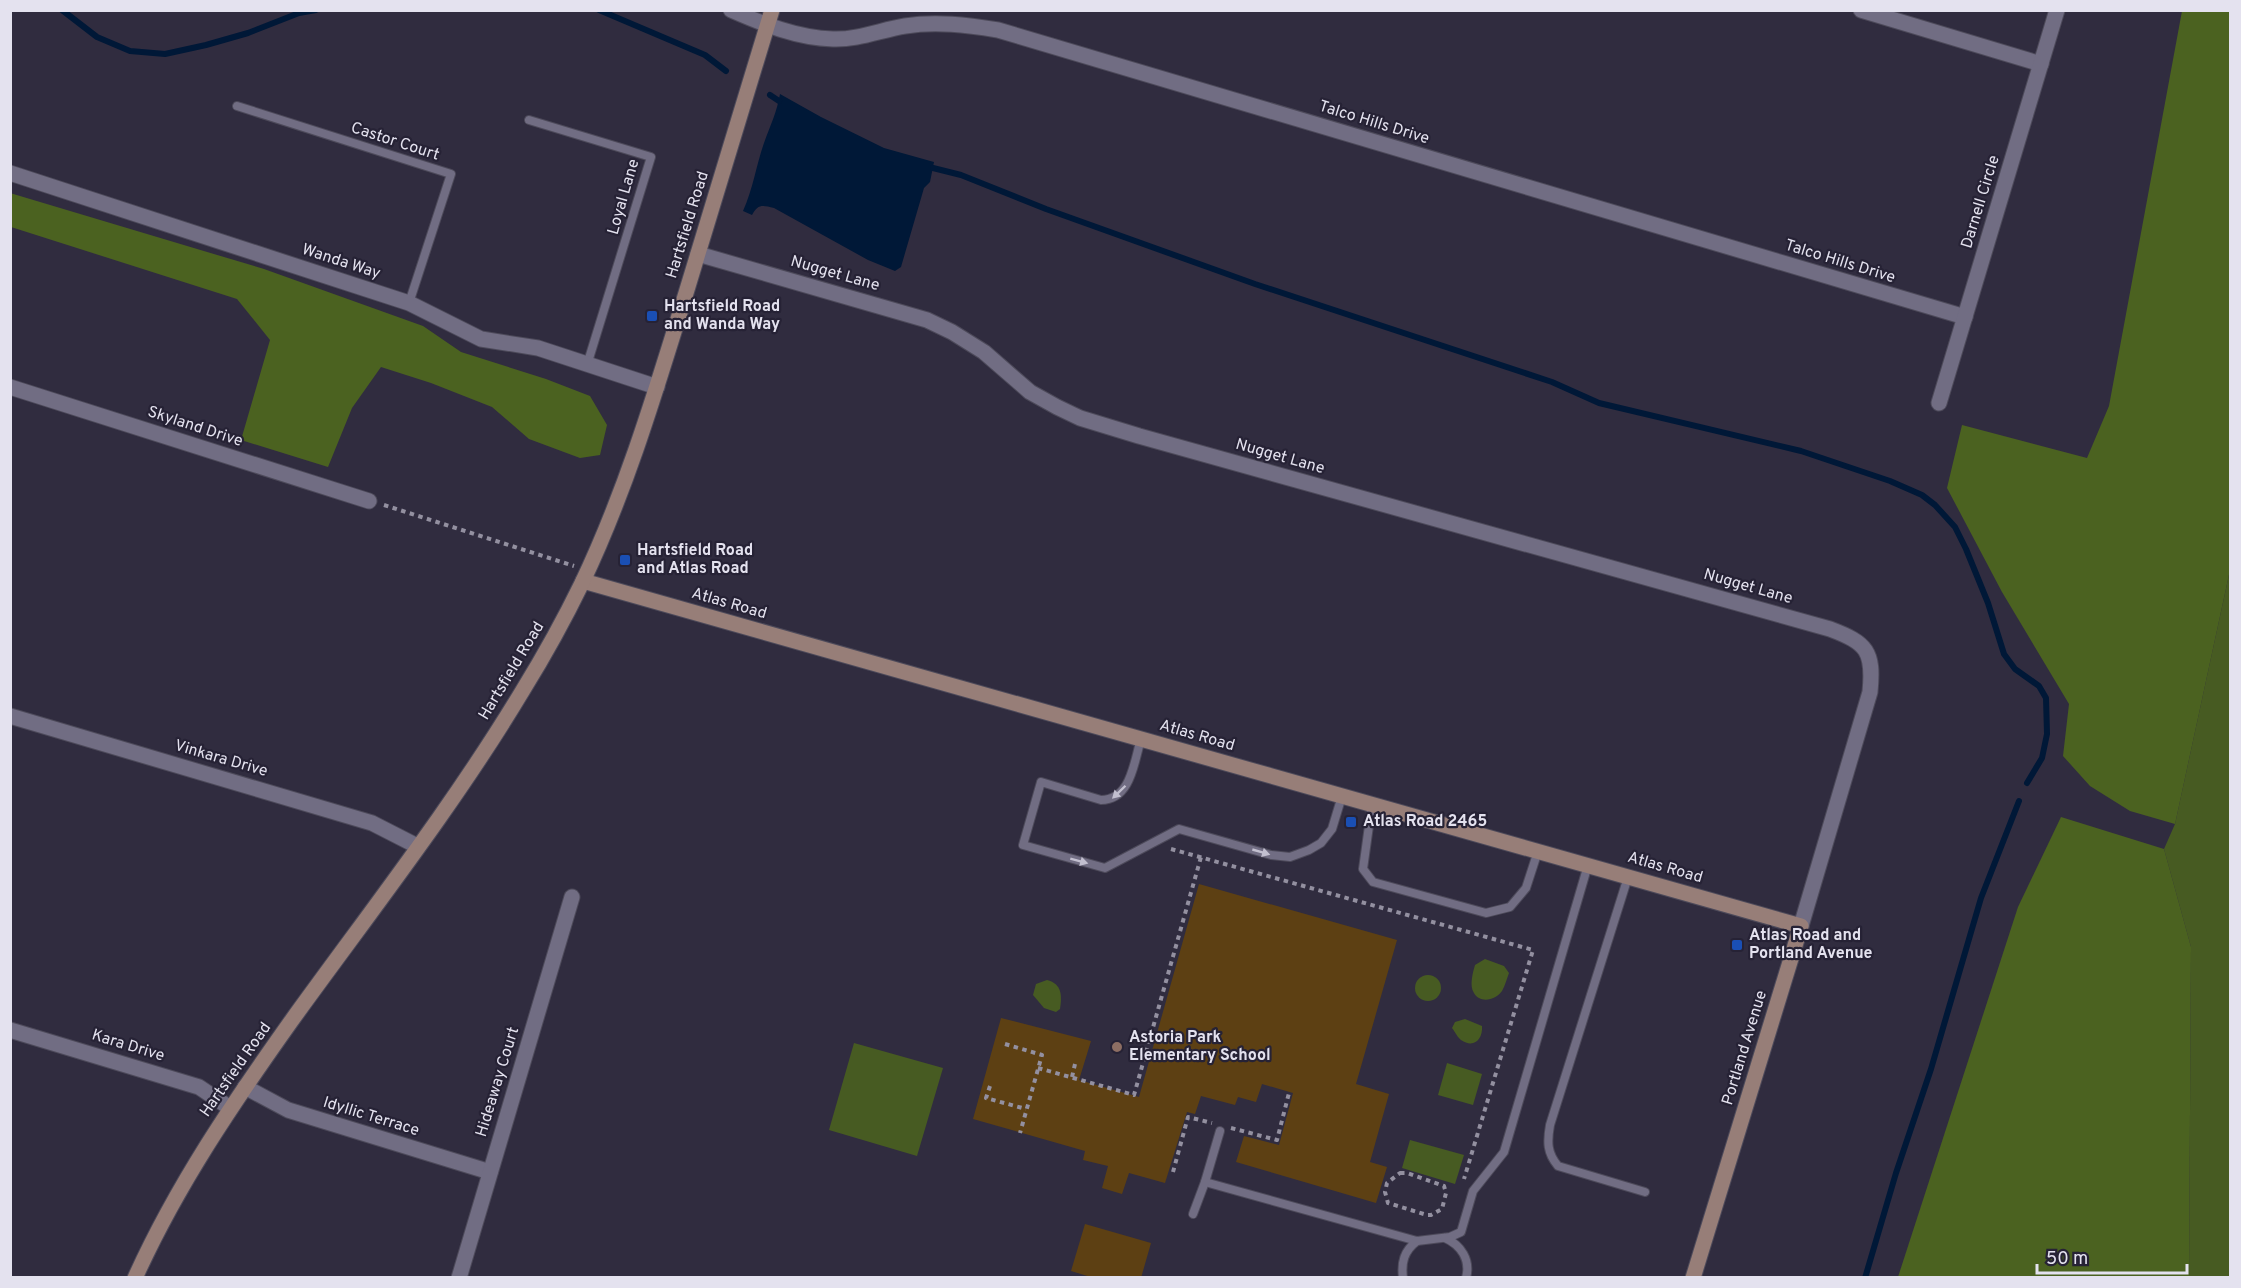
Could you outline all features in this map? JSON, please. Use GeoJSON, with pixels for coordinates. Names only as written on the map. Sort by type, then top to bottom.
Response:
{"type":"FeatureCollection","features":[{"type":"Feature","properties":{"kind":"street","name":"Talco Hills Drive"},"geometry":{"type":"LineString","coordinates":[[731,10],[770,18],[811,38],[835,39],[907,26],[936,24],[998,30],[1965,317]]}},
{"type":"Feature","properties":{"kind":"street"},"geometry":{"type":"LineString","coordinates":[[1861,10],[2041,64]]}},
{"type":"Feature","properties":{"kind":"street","name":"Darnell Circle"},"geometry":{"type":"LineString","coordinates":[[1939,403],[2057,10]]}},
{"type":"Feature","properties":{"kind":"street","name":"Hartsfield Road"},"geometry":{"type":"LineString","coordinates":[[135,1278],[150,1244],[189,1172],[230,1108],[475,766],[564,619],[585,576],[614,505],[657,387],[770,18]]}},
{"type":"Feature","properties":{"kind":"street","name":"Wanda Way"},"geometry":{"type":"LineString","coordinates":[[10,173],[409,303],[481,339],[538,348],[657,387]]}},
{"type":"Feature","properties":{"kind":"street","name":"Nugget Lane"},"geometry":{"type":"LineString","coordinates":[[698,254],[927,320],[984,352],[1030,392],[1080,418],[1150,440],[1830,629],[1850,637],[1868,654]]}},
{"type":"Feature","properties":{"kind":"street","name":"Skyland Drive"},"geometry":{"type":"LineString","coordinates":[[10,387],[369,501]]}},
{"type":"Feature","properties":{"kind":"street","name":"Atlas Road"},"geometry":{"type":"LineString","coordinates":[[585,576],[1141,739],[1801,926]]}},
{"type":"Feature","properties":{"kind":"street","name":"Portland Avenue"},"geometry":{"type":"LineString","coordinates":[[1694,1278],[1870,692],[1872,669],[1868,654]]}},
{"type":"Feature","properties":{"kind":"street","name":"Vinkara Drive"},"geometry":{"type":"LineString","coordinates":[[10,716],[372,823],[417,846]]}},
{"type":"Feature","properties":{"kind":"street","name":"Hideaway Court"},"geometry":{"type":"LineString","coordinates":[[459,1278],[572,897]]}},
{"type":"Feature","properties":{"kind":"street","name":"Kara Drive"},"geometry":{"type":"LineString","coordinates":[[10,1030],[199,1087],[230,1108]]}},
{"type":"Feature","properties":{"kind":"street","name":"Idyllic Terrace"},"geometry":{"type":"LineString","coordinates":[[244,1087],[288,1110],[490,1172]]}},
{"type":"Feature","properties":{"kind":"lane","name":"Castor Court"},"geometry":{"type":"LineString","coordinates":[[237,106],[450,174],[409,303]]}},
{"type":"Feature","properties":{"kind":"lane","name":"Loyal Lane"},"geometry":{"type":"LineString","coordinates":[[529,120],[651,157],[587,365]]}},
{"type":"Feature","properties":{"kind":"lane"},"geometry":{"type":"LineString","coordinates":[[1141,739],[1128,781],[1122,792],[1110,800],[1101,800],[1041,782],[1023,845],[1105,868],[1179,829],[1275,856],[1290,857],[1310,850],[1321,843],[1332,829],[1341,796]]}},
{"type":"Feature","properties":{"kind":"lane"},"geometry":{"type":"LineString","coordinates":[[1372,804],[1363,869],[1373,882],[1486,913],[1510,907],[1521,894],[1526,888],[1538,851]]}},
{"type":"Feature","properties":{"kind":"lane"},"geometry":{"type":"LineString","coordinates":[[1205,1182],[1417,1241],[1445,1238],[1461,1232],[1473,1191],[1504,1152],[1588,865]]}},
{"type":"Feature","properties":{"kind":"lane"},"geometry":{"type":"LineString","coordinates":[[1628,877],[1550,1125],[1548,1140],[1550,1155],[1558,1166],[1645,1192]]}},
{"type":"Feature","properties":{"kind":"lane"},"geometry":{"type":"LineString","coordinates":[[1192,1214],[1205,1182],[1220,1131]]}},
{"type":"Feature","properties":{"kind":"lane"},"geometry":{"type":"LineString","coordinates":[[1445,1238],[1454,1242],[1462,1251],[1467,1261],[1466,1278]]}},
{"type":"Feature","properties":{"kind":"lane"},"geometry":{"type":"LineString","coordinates":[[1402,1278],[1401,1266],[1404,1255],[1417,1241]]}},
{"type":"Feature","properties":{"kind":"path"},"geometry":{"type":"LineString","coordinates":[[369,501],[585,576]]}},
{"type":"Feature","properties":{"kind":"path"},"geometry":{"type":"LineString","coordinates":[[1172,849],[1533,950],[1462,1184]]}},
{"type":"Feature","properties":{"kind":"path"},"geometry":{"type":"LineString","coordinates":[[1038,1068],[1134,1095],[1201,857]]}},
{"type":"Feature","properties":{"kind":"path"},"geometry":{"type":"LineString","coordinates":[[1005,1044],[1042,1055],[1020,1132]]}},
{"type":"Feature","properties":{"kind":"path"},"geometry":{"type":"LineString","coordinates":[[1072,1077],[1076,1064]]}},
{"type":"Feature","properties":{"kind":"path"},"geometry":{"type":"LineString","coordinates":[[990,1086],[986,1098],[1026,1109]]}},
{"type":"Feature","properties":{"kind":"path"},"geometry":{"type":"LineString","coordinates":[[1277,1140],[1289,1093]]}},
{"type":"Feature","properties":{"kind":"path"},"geometry":{"type":"LineString","coordinates":[[1173,1172],[1188,1117]]}},
{"type":"Feature","properties":{"kind":"path"},"geometry":{"type":"LineString","coordinates":[[1407,1173],[1444,1186],[1445,1200],[1442,1209],[1427,1215],[1388,1203],[1385,1189],[1389,1180],[1394,1176],[1407,1173]]}},
{"type":"Feature","properties":{"kind":"green space"},"geometry":{"type":"Polygon","coordinates":[[[2182,11],[2230,11],[2230,570],[2175,824],[2130,811],[2090,786],[2063,756],[2069,704],[2002,592],[1947,488],[1962,425],[2087,458],[2109,406],[2182,11]]]}},
{"type":"Feature","properties":{"kind":"green space"},"geometry":{"type":"Polygon","coordinates":[[[10,193],[264,269],[423,326],[461,352],[546,379],[590,396],[607,425],[600,455],[580,458],[529,439],[492,407],[431,383],[381,367],[352,408],[328,467],[241,440],[270,340],[237,299],[11,227],[10,193]]]}},
{"type":"Feature","properties":{"kind":"green space"},"geometry":{"type":"Polygon","coordinates":[[[2230,570],[2230,1277],[2189,1277],[2191,947],[2164,849],[2175,824],[2230,570]]]}},
{"type":"Feature","properties":{"kind":"green space"},"geometry":{"type":"Polygon","coordinates":[[[2061,817],[2164,849],[2191,947],[2189,1277],[1898,1277],[2018,907],[2061,817]]]}},
{"type":"Feature","properties":{"kind":"green space"},"geometry":{"type":"Polygon","coordinates":[[[1485,959],[1504,966],[1509,973],[1502,991],[1496,997],[1484,1000],[1480,999],[1473,990],[1472,979],[1475,965],[1485,959]]]}},
{"type":"Feature","properties":{"kind":"green space"},"geometry":{"type":"Polygon","coordinates":[[[1428,975],[1437,979],[1441,988],[1437,997],[1428,1001],[1419,997],[1415,988],[1419,979],[1428,975]]]}},
{"type":"Feature","properties":{"kind":"green space"},"geometry":{"type":"Polygon","coordinates":[[[1047,980],[1056,984],[1060,991],[1060,1009],[1056,1012],[1044,1008],[1033,995],[1036,984],[1047,980]]]}},
{"type":"Feature","properties":{"kind":"green space"},"geometry":{"type":"Polygon","coordinates":[[[1465,1019],[1482,1026],[1481,1035],[1474,1043],[1461,1040],[1452,1028],[1455,1022],[1465,1019]]]}},
{"type":"Feature","properties":{"kind":"green space"},"geometry":{"type":"Polygon","coordinates":[[[854,1043],[943,1068],[917,1156],[829,1130],[854,1043]]]}},
{"type":"Feature","properties":{"kind":"green space"},"geometry":{"type":"Polygon","coordinates":[[[1447,1063],[1482,1074],[1473,1105],[1438,1095],[1447,1063]]]}},
{"type":"Feature","properties":{"kind":"green space"},"geometry":{"type":"Polygon","coordinates":[[[1410,1140],[1464,1155],[1455,1184],[1402,1168],[1410,1140]]]}},
{"type":"Feature","properties":{"kind":"water"},"geometry":{"type":"Polygon","coordinates":[[[780,94],[884,148],[934,162],[930,182],[924,188],[901,267],[895,271],[868,260],[774,208],[761,206],[752,215],[743,211],[780,94]]]}},
{"type":"Feature","properties":{"kind":"building"},"geometry":{"type":"Polygon","coordinates":[[[1199,884],[1397,940],[1356,1084],[1389,1094],[1370,1162],[1387,1167],[1376,1203],[1236,1162],[1244,1136],[1279,1145],[1293,1093],[1262,1084],[1256,1102],[1238,1097],[1235,1105],[1201,1096],[1195,1114],[1187,1112],[1165,1183],[1129,1173],[1122,1194],[1102,1188],[1108,1166],[1083,1160],[1085,1151],[973,1119],[1001,1018],[1091,1041],[1079,1080],[1139,1097],[1199,884]]]}},
{"type":"Feature","properties":{"kind":"building"},"geometry":{"type":"Polygon","coordinates":[[[1085,1224],[1151,1243],[1141,1278],[1094,1278],[1071,1271],[1085,1224]]]}},
{"type":"Feature","properties":{"kind":"waterway"},"geometry":{"type":"LineString","coordinates":[[62,10],[97,37],[130,51],[165,54],[248,33],[299,13],[316,10]]}},
{"type":"Feature","properties":{"kind":"waterway"},"geometry":{"type":"LineString","coordinates":[[599,10],[705,55],[726,71]]}},
{"type":"Feature","properties":{"kind":"waterway"},"geometry":{"type":"LineString","coordinates":[[770,95],[779,101]]}},
{"type":"Feature","properties":{"kind":"waterway"},"geometry":{"type":"LineString","coordinates":[[933,168],[961,175],[1046,209],[1255,284],[1552,382],[1599,403],[1801,451],[1890,481],[1922,495],[1935,505],[1955,527],[1988,603],[2004,654],[2015,669],[2039,686],[2046,698],[2047,734],[2042,758],[2027,783]]}},
{"type":"Feature","properties":{"kind":"waterway"},"geometry":{"type":"LineString","coordinates":[[1865,1278],[1896,1173],[1931,1069],[1981,898],[2019,801]]}},
{"type":"Feature","properties":{"kind":"place","name":"Hartsfield Road and Wanda Way"},"geometry":{"type":"Point","coordinates":[652,316]}},
{"type":"Feature","properties":{"kind":"place","name":"Hartsfield Road and Atlas Road"},"geometry":{"type":"Point","coordinates":[625,560]}},
{"type":"Feature","properties":{"kind":"place","name":"Atlas Road 2465"},"geometry":{"type":"Point","coordinates":[1351,822]}},
{"type":"Feature","properties":{"kind":"place","name":"Atlas Road and Portland Avenue"},"geometry":{"type":"Point","coordinates":[1737,945]}},
{"type":"Feature","properties":{"kind":"place","name":"Astoria Park Elementary School"},"geometry":{"type":"Point","coordinates":[1117,1047]}}]}
